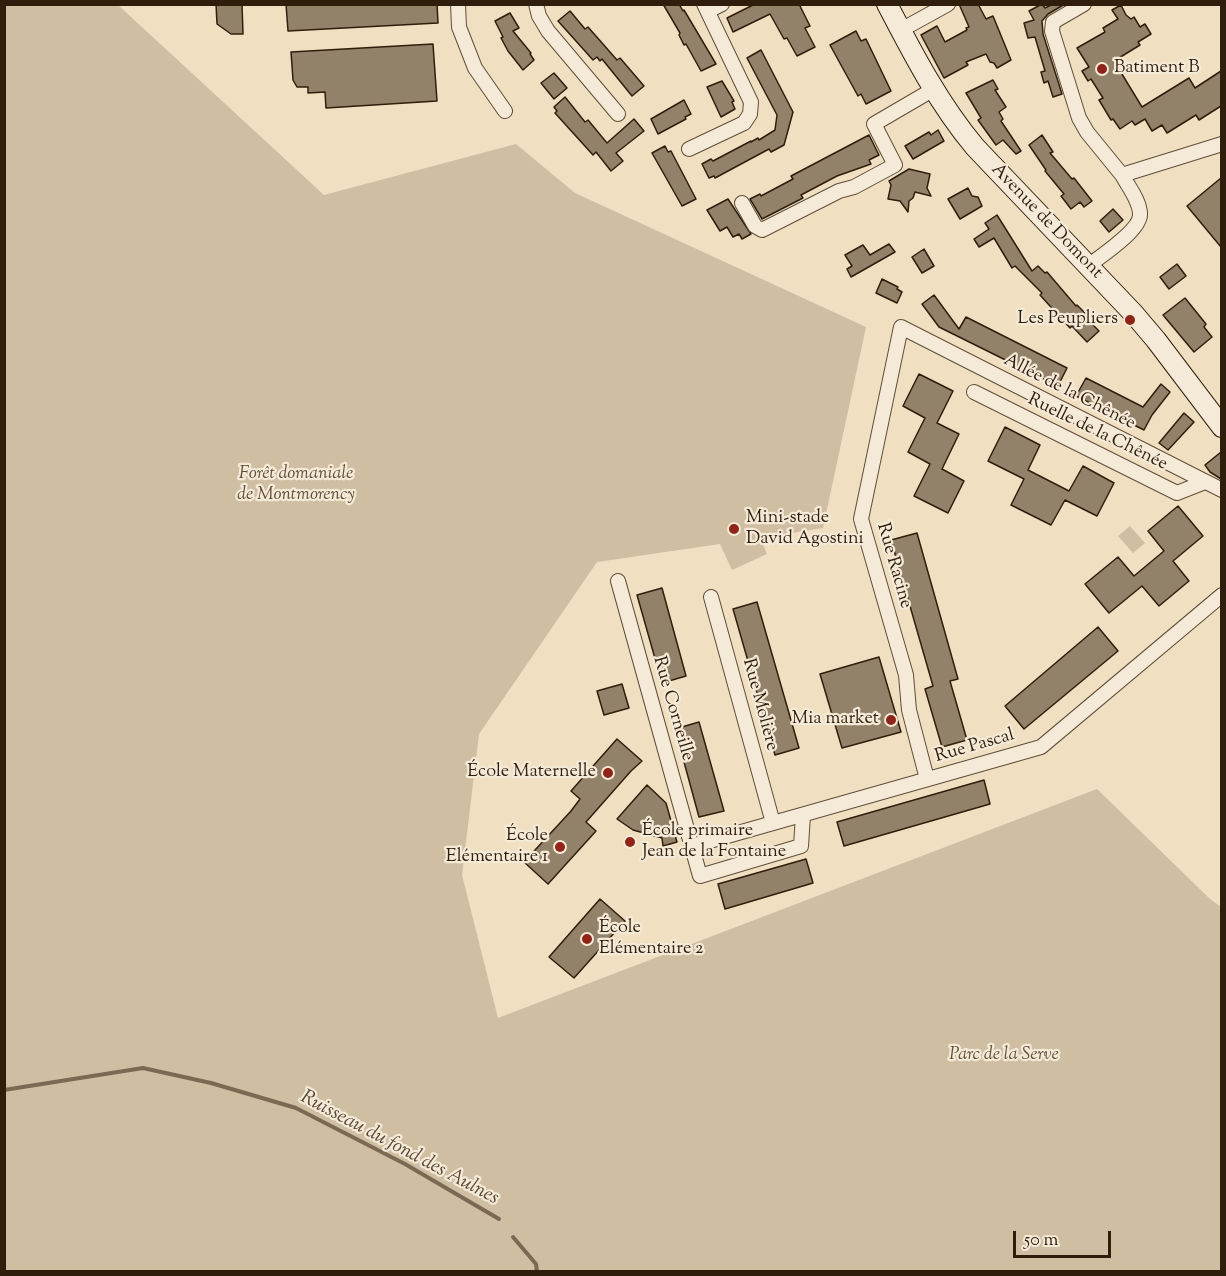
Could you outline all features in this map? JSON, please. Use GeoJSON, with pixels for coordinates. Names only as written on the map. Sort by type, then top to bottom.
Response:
{"type":"FeatureCollection","features":[{"type":"Feature","properties":{"kind":"main road","name":"Avenue de Domont"},"geometry":{"type":"LineString","coordinates":[[887,4],[934,89],[959,128],[1156,340],[1221,427]]}},
{"type":"Feature","properties":{"kind":"street"},"geometry":{"type":"LineString","coordinates":[[458,4],[459,27],[475,68],[505,111]]}},
{"type":"Feature","properties":{"kind":"street"},"geometry":{"type":"LineString","coordinates":[[536,4],[539,16],[548,31],[618,114]]}},
{"type":"Feature","properties":{"kind":"street"},"geometry":{"type":"LineString","coordinates":[[689,149],[744,123],[750,114],[751,102],[706,8],[722,4]]}},
{"type":"Feature","properties":{"kind":"street"},"geometry":{"type":"LineString","coordinates":[[901,30],[948,4]]}},
{"type":"Feature","properties":{"kind":"street"},"geometry":{"type":"LineString","coordinates":[[1084,4],[1053,22],[1052,31],[1079,118],[1087,132],[1122,175],[1141,214],[1132,231],[1088,266]]}},
{"type":"Feature","properties":{"kind":"street"},"geometry":{"type":"LineString","coordinates":[[742,203],[755,226],[762,230],[895,165],[874,124],[934,89]]}},
{"type":"Feature","properties":{"kind":"street"},"geometry":{"type":"LineString","coordinates":[[1122,175],[1221,144]]}},
{"type":"Feature","properties":{"kind":"street","name":"Allée de la Chênée"},"geometry":{"type":"LineString","coordinates":[[901,327],[1221,490]]}},
{"type":"Feature","properties":{"kind":"street","name":"Rue Racine"},"geometry":{"type":"LineString","coordinates":[[901,327],[861,519],[906,675],[909,710],[927,779]]}},
{"type":"Feature","properties":{"kind":"street","name":"Ruelle de la Chênée"},"geometry":{"type":"LineString","coordinates":[[974,392],[1177,493],[1205,482]]}},
{"type":"Feature","properties":{"kind":"street","name":"Rue Corneille"},"geometry":{"type":"LineString","coordinates":[[618,581],[700,876],[801,846],[802,815]]}},
{"type":"Feature","properties":{"kind":"street","name":"Rue Pascal"},"geometry":{"type":"LineString","coordinates":[[692,846],[1041,747],[1221,595]]}},
{"type":"Feature","properties":{"kind":"street","name":"Rue Molière"},"geometry":{"type":"LineString","coordinates":[[711,597],[773,823]]}},
{"type":"Feature","properties":{"kind":"green space","name":"Forêt domaniale de Montmorency"},"geometry":{"type":"Polygon","coordinates":[[[5,4],[118,5],[324,195],[516,144],[575,193],[866,327],[823,528],[760,538],[767,554],[732,570],[720,544],[597,562],[479,734],[462,875],[498,1018],[1097,789],[1221,907],[1221,1271],[5,1271],[5,4]]]}},
{"type":"Feature","properties":{"kind":"green space"},"geometry":{"type":"Polygon","coordinates":[[[1130,526],[1145,543],[1133,553],[1118,536],[1130,526]]]}},
{"type":"Feature","properties":{"kind":"building"},"geometry":{"type":"Polygon","coordinates":[[[216,4],[242,4],[243,34],[231,34],[217,24],[216,4]]]}},
{"type":"Feature","properties":{"kind":"building"},"geometry":{"type":"Polygon","coordinates":[[[286,4],[437,4],[438,23],[288,31],[286,4]]]}},
{"type":"Feature","properties":{"kind":"building"},"geometry":{"type":"Polygon","coordinates":[[[663,4],[679,4],[716,64],[701,71],[686,44],[684,45],[680,33],[663,4]]]}},
{"type":"Feature","properties":{"kind":"building"},"geometry":{"type":"Polygon","coordinates":[[[755,4],[799,4],[810,26],[805,28],[815,47],[797,56],[770,14],[733,32],[727,18],[755,4]]]}},
{"type":"Feature","properties":{"kind":"building"},"geometry":{"type":"Polygon","coordinates":[[[959,4],[978,4],[986,19],[993,16],[1011,60],[997,68],[986,54],[966,62],[968,65],[944,78],[921,35],[937,26],[945,42],[967,30],[966,28],[969,27],[959,4]]]}},
{"type":"Feature","properties":{"kind":"building"},"geometry":{"type":"Polygon","coordinates":[[[1042,4],[1045,8],[1053,4],[1065,4],[1048,14],[1042,21],[1043,34],[1062,94],[1053,97],[1048,81],[1044,83],[1041,72],[1045,71],[1035,37],[1028,38],[1024,23],[1034,20],[1029,11],[1042,4]]]}},
{"type":"Feature","properties":{"kind":"building","name":"Batiment B"},"geometry":{"type":"Polygon","coordinates":[[[1121,5],[1126,15],[1131,19],[1134,17],[1140,27],[1145,24],[1151,34],[1138,42],[1140,45],[1114,61],[1142,107],[1189,78],[1195,88],[1221,71],[1221,106],[1199,120],[1196,115],[1167,133],[1162,125],[1152,131],[1145,119],[1135,125],[1132,121],[1120,129],[1113,119],[1111,120],[1099,100],[1103,98],[1091,79],[1088,81],[1082,71],[1089,67],[1077,48],[1105,32],[1103,28],[1118,19],[1112,10],[1121,5]]]}},
{"type":"Feature","properties":{"kind":"building"},"geometry":{"type":"Polygon","coordinates":[[[570,11],[585,29],[588,27],[617,60],[620,58],[644,86],[632,96],[602,59],[600,61],[597,57],[593,60],[558,21],[570,11]]]}},
{"type":"Feature","properties":{"kind":"building"},"geometry":{"type":"Polygon","coordinates":[[[510,13],[519,28],[513,31],[534,60],[523,70],[508,51],[495,21],[510,13]]]}},
{"type":"Feature","properties":{"kind":"building"},"geometry":{"type":"Polygon","coordinates":[[[856,31],[861,41],[866,39],[891,91],[866,104],[861,94],[858,96],[830,45],[856,31]]]}},
{"type":"Feature","properties":{"kind":"building"},"geometry":{"type":"Polygon","coordinates":[[[433,44],[437,101],[326,108],[325,92],[308,93],[308,87],[297,87],[293,80],[291,52],[433,44]]]}},
{"type":"Feature","properties":{"kind":"building"},"geometry":{"type":"Polygon","coordinates":[[[761,50],[793,112],[784,145],[771,152],[769,149],[715,178],[714,176],[709,178],[702,164],[711,159],[713,161],[758,138],[759,140],[775,130],[777,115],[747,58],[761,50]]]}},
{"type":"Feature","properties":{"kind":"building"},"geometry":{"type":"Polygon","coordinates":[[[554,73],[567,88],[554,99],[541,83],[554,73]]]}},
{"type":"Feature","properties":{"kind":"building"},"geometry":{"type":"Polygon","coordinates":[[[993,80],[998,89],[995,90],[1006,107],[999,112],[1003,119],[1001,121],[1021,151],[1016,154],[1003,140],[996,145],[978,120],[981,118],[966,93],[993,80]]]}},
{"type":"Feature","properties":{"kind":"building"},"geometry":{"type":"Polygon","coordinates":[[[722,81],[734,101],[732,102],[735,109],[721,117],[707,87],[722,81]]]}},
{"type":"Feature","properties":{"kind":"building"},"geometry":{"type":"Polygon","coordinates":[[[565,97],[585,122],[588,120],[607,143],[634,119],[644,131],[616,153],[623,161],[611,171],[596,152],[593,155],[555,113],[557,111],[554,107],[565,97]]]}},
{"type":"Feature","properties":{"kind":"building"},"geometry":{"type":"Polygon","coordinates":[[[684,100],[691,114],[658,134],[651,119],[684,100]]]}},
{"type":"Feature","properties":{"kind":"building"},"geometry":{"type":"Polygon","coordinates":[[[938,130],[944,141],[913,159],[905,146],[929,132],[931,135],[938,130]]]}},
{"type":"Feature","properties":{"kind":"building"},"geometry":{"type":"Polygon","coordinates":[[[869,135],[879,155],[869,160],[871,164],[837,176],[801,195],[803,198],[762,219],[750,199],[760,194],[761,196],[793,179],[791,176],[869,135]]]}},
{"type":"Feature","properties":{"kind":"building"},"geometry":{"type":"Polygon","coordinates":[[[1042,135],[1053,152],[1050,153],[1092,201],[1084,207],[1080,202],[1071,209],[1061,196],[1064,194],[1045,171],[1029,145],[1042,135]]]}},
{"type":"Feature","properties":{"kind":"building"},"geometry":{"type":"Polygon","coordinates":[[[665,146],[668,152],[671,151],[696,199],[682,206],[652,153],[665,146]]]}},
{"type":"Feature","properties":{"kind":"building"},"geometry":{"type":"Polygon","coordinates":[[[909,169],[930,174],[927,188],[931,196],[915,192],[909,201],[908,212],[900,201],[888,199],[891,185],[889,181],[909,169]]]}},
{"type":"Feature","properties":{"kind":"building"},"geometry":{"type":"Polygon","coordinates":[[[1221,178],[1221,247],[1187,206],[1221,178]]]}},
{"type":"Feature","properties":{"kind":"building"},"geometry":{"type":"Polygon","coordinates":[[[968,188],[972,196],[978,197],[982,206],[960,219],[948,199],[968,188]]]}},
{"type":"Feature","properties":{"kind":"building"},"geometry":{"type":"Polygon","coordinates":[[[728,199],[751,234],[742,239],[739,234],[733,237],[727,227],[720,231],[707,210],[728,199]]]}},
{"type":"Feature","properties":{"kind":"building"},"geometry":{"type":"Polygon","coordinates":[[[1113,209],[1123,220],[1109,232],[1100,221],[1113,209]]]}},
{"type":"Feature","properties":{"kind":"building"},"geometry":{"type":"Polygon","coordinates":[[[997,215],[1032,271],[1038,266],[1045,273],[1047,272],[1076,306],[1093,321],[1091,323],[1099,331],[1087,342],[1072,326],[1070,328],[1040,295],[1042,293],[1015,266],[1012,268],[994,238],[979,247],[974,239],[989,229],[985,223],[997,215]]]}},
{"type":"Feature","properties":{"kind":"building"},"geometry":{"type":"Polygon","coordinates":[[[889,244],[895,252],[851,277],[847,269],[852,266],[845,255],[863,245],[870,255],[889,244]]]}},
{"type":"Feature","properties":{"kind":"building"},"geometry":{"type":"Polygon","coordinates":[[[924,249],[934,266],[922,273],[912,257],[924,249]]]}},
{"type":"Feature","properties":{"kind":"building"},"geometry":{"type":"Polygon","coordinates":[[[1177,264],[1186,276],[1169,289],[1160,277],[1177,264]]]}},
{"type":"Feature","properties":{"kind":"building"},"geometry":{"type":"Polygon","coordinates":[[[882,279],[898,287],[897,289],[902,292],[897,303],[876,293],[882,279]]]}},
{"type":"Feature","properties":{"kind":"building"},"geometry":{"type":"Polygon","coordinates":[[[934,295],[959,329],[966,317],[1067,368],[1058,386],[939,327],[922,304],[934,295]]]}},
{"type":"Feature","properties":{"kind":"building"},"geometry":{"type":"Polygon","coordinates":[[[1185,298],[1206,324],[1204,327],[1212,337],[1194,352],[1163,315],[1185,298]]]}},
{"type":"Feature","properties":{"kind":"building"},"geometry":{"type":"Polygon","coordinates":[[[919,374],[953,391],[937,423],[959,434],[942,469],[964,481],[948,513],[914,496],[930,464],[908,452],[925,418],[903,406],[919,374]]]}},
{"type":"Feature","properties":{"kind":"building"},"geometry":{"type":"Polygon","coordinates":[[[1086,378],[1143,407],[1161,384],[1170,392],[1152,415],[1144,430],[1076,396],[1086,378]]]}},
{"type":"Feature","properties":{"kind":"building"},"geometry":{"type":"Polygon","coordinates":[[[1184,413],[1194,422],[1168,450],[1159,443],[1184,413]]]}},
{"type":"Feature","properties":{"kind":"building"},"geometry":{"type":"Polygon","coordinates":[[[1005,427],[1040,445],[1028,470],[1069,491],[1083,466],[1114,483],[1097,516],[1065,500],[1051,525],[1011,505],[1024,479],[988,461],[1005,427]]]}},
{"type":"Feature","properties":{"kind":"building"},"geometry":{"type":"Polygon","coordinates":[[[1221,452],[1221,479],[1210,472],[1205,465],[1221,452]]]}},
{"type":"Feature","properties":{"kind":"building"},"geometry":{"type":"Polygon","coordinates":[[[1178,506],[1203,536],[1173,561],[1189,581],[1159,606],[1142,586],[1109,613],[1085,584],[1118,557],[1134,576],[1164,551],[1148,531],[1178,506]]]}},
{"type":"Feature","properties":{"kind":"building"},"geometry":{"type":"Polygon","coordinates":[[[917,533],[958,679],[950,681],[967,740],[942,747],[925,689],[933,686],[891,540],[917,533]]]}},
{"type":"Feature","properties":{"kind":"building"},"geometry":{"type":"Polygon","coordinates":[[[662,588],[686,676],[662,683],[637,595],[662,588]]]}},
{"type":"Feature","properties":{"kind":"building"},"geometry":{"type":"Polygon","coordinates":[[[757,602],[799,748],[775,755],[733,609],[757,602]]]}},
{"type":"Feature","properties":{"kind":"building"},"geometry":{"type":"Polygon","coordinates":[[[1098,627],[1118,651],[1024,729],[1005,706],[1098,627]]]}},
{"type":"Feature","properties":{"kind":"building"},"geometry":{"type":"Polygon","coordinates":[[[879,657],[901,732],[842,748],[820,674],[879,657]]]}},
{"type":"Feature","properties":{"kind":"building"},"geometry":{"type":"Polygon","coordinates":[[[622,684],[629,708],[604,715],[597,691],[622,684]]]}},
{"type":"Feature","properties":{"kind":"building"},"geometry":{"type":"Polygon","coordinates":[[[699,722],[724,811],[699,817],[675,729],[699,722]]]}},
{"type":"Feature","properties":{"kind":"building"},"geometry":{"type":"Polygon","coordinates":[[[617,739],[642,761],[586,822],[596,831],[548,884],[524,862],[571,811],[580,799],[571,791],[617,739]]]}},
{"type":"Feature","properties":{"kind":"building"},"geometry":{"type":"Polygon","coordinates":[[[984,780],[990,804],[844,846],[837,822],[984,780]]]}},
{"type":"Feature","properties":{"kind":"building"},"geometry":{"type":"Polygon","coordinates":[[[647,785],[666,803],[677,842],[663,846],[662,838],[633,830],[617,819],[647,785]]]}},
{"type":"Feature","properties":{"kind":"building"},"geometry":{"type":"Polygon","coordinates":[[[806,859],[813,883],[725,909],[718,884],[806,859]]]}},
{"type":"Feature","properties":{"kind":"building","name":"École Elémentaire 2"},"geometry":{"type":"Polygon","coordinates":[[[600,899],[625,921],[574,978],[549,957],[600,899]]]}},
{"type":"Feature","properties":{"kind":"waterway","name":"Ruisseau du fond des Aulnes"},"geometry":{"type":"LineString","coordinates":[[4,1090],[143,1068],[211,1083],[296,1108],[405,1164],[499,1219]]}},
{"type":"Feature","properties":{"kind":"waterway","name":"Ruisseau du fond des Aulnes"},"geometry":{"type":"LineString","coordinates":[[513,1237],[536,1264],[537,1272]]}},
{"type":"Feature","properties":{"kind":"place","name":"Batiment B"},"geometry":{"type":"Point","coordinates":[1102,69]}},
{"type":"Feature","properties":{"kind":"place","name":"Les Peupliers"},"geometry":{"type":"Point","coordinates":[1130,320]}},
{"type":"Feature","properties":{"kind":"place","name":"Mini-stade David Agostini"},"geometry":{"type":"Point","coordinates":[734,529]}},
{"type":"Feature","properties":{"kind":"place","name":"Mia market"},"geometry":{"type":"Point","coordinates":[891,720]}},
{"type":"Feature","properties":{"kind":"place","name":"École Maternelle"},"geometry":{"type":"Point","coordinates":[608,773]}},
{"type":"Feature","properties":{"kind":"place","name":"École primaire Jean de la Fontaine"},"geometry":{"type":"Point","coordinates":[630,842]}},
{"type":"Feature","properties":{"kind":"place","name":"École Elémentaire 1"},"geometry":{"type":"Point","coordinates":[560,847]}},
{"type":"Feature","properties":{"kind":"place","name":"École Elémentaire 2"},"geometry":{"type":"Point","coordinates":[587,939]}},
{"type":"Feature","properties":{"kind":"park label","name":"Parc de la Serve"},"geometry":{"type":"Point","coordinates":[1004,1056]}}]}
